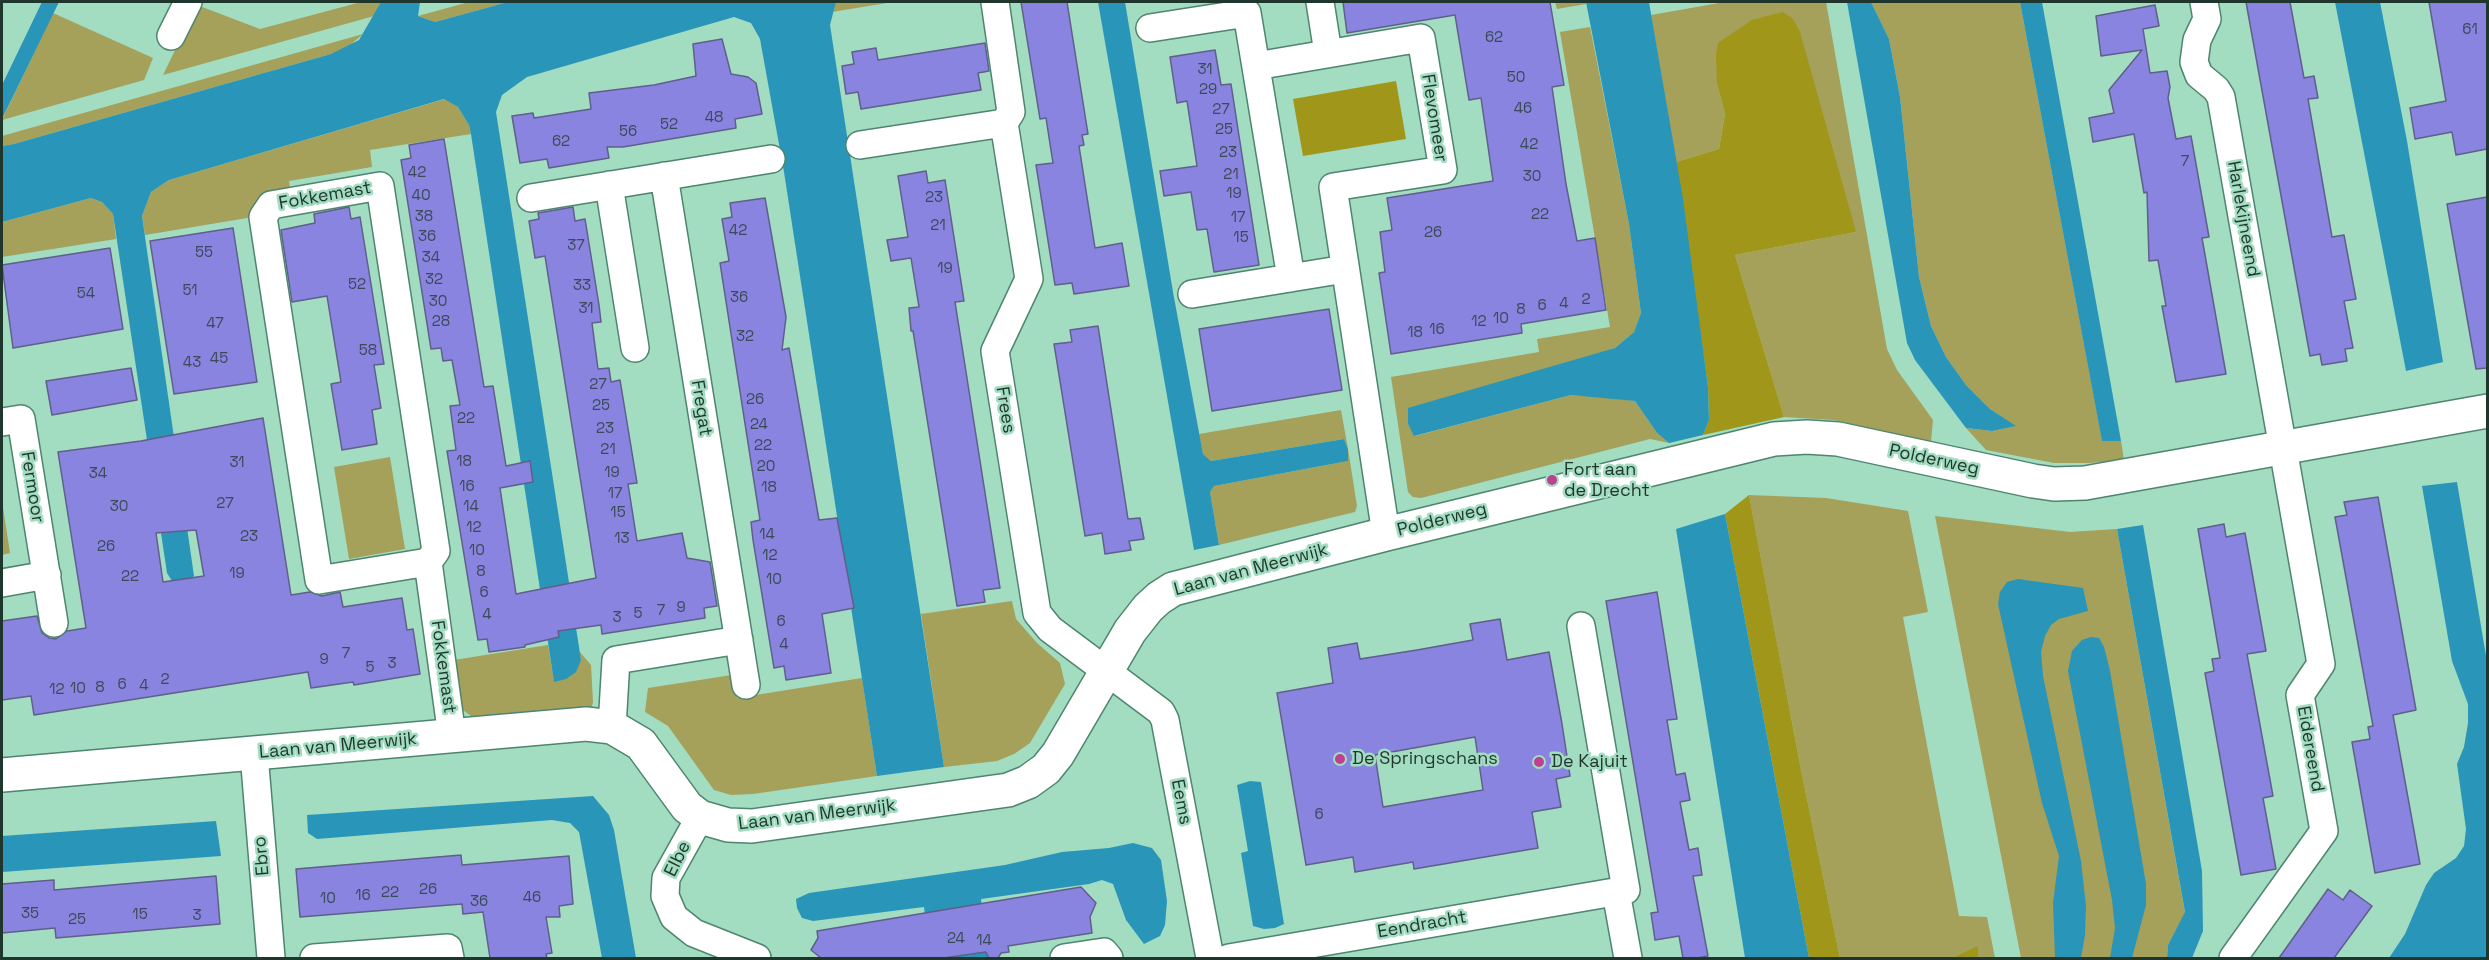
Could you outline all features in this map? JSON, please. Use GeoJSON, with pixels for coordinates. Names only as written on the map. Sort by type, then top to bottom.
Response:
{"type":"FeatureCollection","features":[{"type":"Feature","properties":{"kind":"street"},"geometry":{"type":"LineString","coordinates":[[171,36],[188,2]]}},
{"type":"Feature","properties":{"kind":"street","name":"Frees"},"geometry":{"type":"LineString","coordinates":[[995,2],[1011,112],[1004,123],[1029,279],[995,351],[1037,613],[1050,629],[1106,673]]}},
{"type":"Feature","properties":{"kind":"street"},"geometry":{"type":"LineString","coordinates":[[1320,2],[1328,53]]}},
{"type":"Feature","properties":{"kind":"street","name":"Harlekijneend"},"geometry":{"type":"LineString","coordinates":[[2204,2],[2207,19],[2197,40],[2194,62],[2199,75],[2221,97],[2283,448]]}},
{"type":"Feature","properties":{"kind":"street"},"geometry":{"type":"LineString","coordinates":[[1150,28],[1247,13],[1291,278]]}},
{"type":"Feature","properties":{"kind":"street","name":"Flevomeer"},"geometry":{"type":"LineString","coordinates":[[1256,66],[1421,38],[1443,170],[1333,187],[1386,534]]}},
{"type":"Feature","properties":{"kind":"street"},"geometry":{"type":"LineString","coordinates":[[860,145],[1004,123]]}},
{"type":"Feature","properties":{"kind":"street"},"geometry":{"type":"LineString","coordinates":[[531,198],[771,159]]}},
{"type":"Feature","properties":{"kind":"street","name":"Fregat"},"geometry":{"type":"LineString","coordinates":[[664,176],[746,685]]}},
{"type":"Feature","properties":{"kind":"street"},"geometry":{"type":"LineString","coordinates":[[609,185],[635,348]]}},
{"type":"Feature","properties":{"kind":"street","name":"Fokkemast"},"geometry":{"type":"LineString","coordinates":[[428,562],[319,580],[263,217],[271,205],[380,186],[436,551],[428,562],[452,736]]}},
{"type":"Feature","properties":{"kind":"street"},"geometry":{"type":"LineString","coordinates":[[1192,294],[1345,269]]}},
{"type":"Feature","properties":{"kind":"street","name":"Polderweg"},"geometry":{"type":"LineString","coordinates":[[1386,534],[1774,439],[1807,437],[1838,439],[2054,484],[2104,481],[2487,411]]}},
{"type":"Feature","properties":{"kind":"street","name":"Fermoor"},"geometry":{"type":"LineString","coordinates":[[2,422],[21,419],[54,623]]}},
{"type":"Feature","properties":{"kind":"street","name":"Eidereend"},"geometry":{"type":"LineString","coordinates":[[2233,958],[2324,831],[2300,695],[2321,664],[2283,448]]}},
{"type":"Feature","properties":{"kind":"street","name":"Laan van Meerwijk"},"geometry":{"type":"LineString","coordinates":[[2,775],[586,724],[612,727],[641,744],[687,807],[700,817],[728,825],[752,826],[1008,790],[1028,782],[1046,769],[1058,754],[1130,631],[1148,608],[1173,589],[1386,534]]}},
{"type":"Feature","properties":{"kind":"street"},"geometry":{"type":"LineString","coordinates":[[2,583],[47,575]]}},
{"type":"Feature","properties":{"kind":"street"},"geometry":{"type":"LineString","coordinates":[[1581,626],[1626,890],[1616,892],[1628,958]]}},
{"type":"Feature","properties":{"kind":"street"},"geometry":{"type":"LineString","coordinates":[[612,727],[616,660],[739,640]]}},
{"type":"Feature","properties":{"kind":"street","name":"Eems"},"geometry":{"type":"LineString","coordinates":[[1106,673],[1161,712],[1165,720],[1210,958]]}},
{"type":"Feature","properties":{"kind":"street","name":"Ebro"},"geometry":{"type":"LineString","coordinates":[[254,754],[271,958]]}},
{"type":"Feature","properties":{"kind":"street","name":"Elbe"},"geometry":{"type":"LineString","coordinates":[[700,817],[666,878],[665,896],[674,917],[694,933],[757,958]]}},
{"type":"Feature","properties":{"kind":"street","name":"Eendracht"},"geometry":{"type":"LineString","coordinates":[[1229,958],[1616,892]]}},
{"type":"Feature","properties":{"kind":"street"},"geometry":{"type":"LineString","coordinates":[[314,958],[448,948],[450,958]]}},
{"type":"Feature","properties":{"kind":"street"},"geometry":{"type":"LineString","coordinates":[[1064,958],[1104,952],[1109,958]]}},
{"type":"Feature","properties":{"kind":"shaded area"},"geometry":{"type":"Polygon","coordinates":[[[361,2],[381,2],[374,16],[163,75],[197,5],[260,29],[361,2]]]}},
{"type":"Feature","properties":{"kind":"shaded area"},"geometry":{"type":"Polygon","coordinates":[[[469,2],[508,2],[435,22],[418,16],[469,2]]]}},
{"type":"Feature","properties":{"kind":"shaded area"},"geometry":{"type":"Polygon","coordinates":[[[836,2],[893,2],[832,12],[836,2]]]}},
{"type":"Feature","properties":{"kind":"shaded area"},"geometry":{"type":"Polygon","coordinates":[[[1555,2],[1586,2],[1586,4],[1557,9],[1555,2]]]}},
{"type":"Feature","properties":{"kind":"shaded area"},"geometry":{"type":"Polygon","coordinates":[[[1725,2],[1826,2],[1887,349],[1897,370],[1933,420],[1931,442],[1834,420],[1784,417],[1735,255],[1856,232],[1717,84],[1725,114],[1719,149],[1676,162],[1651,15],[1725,2]]]}},
{"type":"Feature","properties":{"kind":"shaded area"},"geometry":{"type":"Polygon","coordinates":[[[1871,2],[2020,2],[2102,440],[2121,441],[2124,460],[2054,463],[1986,450],[1966,428],[1992,431],[2015,426],[1990,409],[1966,385],[1946,357],[1931,326],[1919,277],[1900,97],[1889,39],[1871,2]]]}},
{"type":"Feature","properties":{"kind":"shaded area"},"geometry":{"type":"Polygon","coordinates":[[[1783,12],[1793,19],[1800,32],[1856,232],[1735,255],[1784,417],[1703,435],[1709,420],[1708,387],[1676,162],[1719,149],[1725,114],[1717,84],[1718,43],[1752,20],[1783,12]]]}},
{"type":"Feature","properties":{"kind":"shaded area"},"geometry":{"type":"Polygon","coordinates":[[[53,13],[153,58],[144,80],[2,120],[53,13]]]}},
{"type":"Feature","properties":{"kind":"shaded area"},"geometry":{"type":"Polygon","coordinates":[[[1590,27],[1629,224],[1641,313],[1634,332],[1615,348],[1408,424],[1415,436],[1571,395],[1608,397],[1635,401],[1657,433],[1669,443],[1650,439],[1421,498],[1413,497],[1408,492],[1391,377],[1539,352],[1537,339],[1610,327],[1560,32],[1590,27]]]}},
{"type":"Feature","properties":{"kind":"shaded area"},"geometry":{"type":"Polygon","coordinates":[[[363,34],[349,46],[331,54],[2,146],[2,136],[363,34]]]}},
{"type":"Feature","properties":{"kind":"shaded area"},"geometry":{"type":"Polygon","coordinates":[[[1396,81],[1406,139],[1303,156],[1293,99],[1396,81]]]}},
{"type":"Feature","properties":{"kind":"shaded area"},"geometry":{"type":"Polygon","coordinates":[[[445,99],[458,107],[469,125],[471,134],[370,150],[372,167],[289,181],[291,197],[259,216],[145,235],[142,216],[151,192],[169,180],[445,99]]]}},
{"type":"Feature","properties":{"kind":"shaded area"},"geometry":{"type":"Polygon","coordinates":[[[91,198],[102,202],[113,214],[116,239],[2,257],[2,222],[91,198]]]}},
{"type":"Feature","properties":{"kind":"shaded area"},"geometry":{"type":"Polygon","coordinates":[[[1341,410],[1348,449],[1344,439],[1211,461],[1203,454],[1199,434],[1341,410]]]}},
{"type":"Feature","properties":{"kind":"shaded area"},"geometry":{"type":"Polygon","coordinates":[[[1348,449],[1357,506],[1355,512],[1219,545],[1210,492],[1214,486],[1348,461],[1348,449]]]}},
{"type":"Feature","properties":{"kind":"shaded area"},"geometry":{"type":"Polygon","coordinates":[[[390,457],[405,549],[349,559],[334,467],[390,457]]]}},
{"type":"Feature","properties":{"kind":"shaded area"},"geometry":{"type":"Polygon","coordinates":[[[1749,495],[1826,498],[1908,511],[1928,612],[1903,617],[1959,916],[1987,917],[1995,958],[1978,958],[1978,947],[1952,958],[1840,958],[1802,775],[1749,495]]]}},
{"type":"Feature","properties":{"kind":"shaded area"},"geometry":{"type":"Polygon","coordinates":[[[1749,495],[1802,775],[1840,958],[1809,958],[1725,514],[1749,495]]]}},
{"type":"Feature","properties":{"kind":"shaded area"},"geometry":{"type":"Polygon","coordinates":[[[2,501],[10,553],[2,555],[2,501]]]}},
{"type":"Feature","properties":{"kind":"shaded area"},"geometry":{"type":"Polygon","coordinates":[[[1935,516],[2070,532],[2117,529],[2185,913],[2168,945],[2167,958],[2021,958],[1935,516]]]}},
{"type":"Feature","properties":{"kind":"shaded area"},"geometry":{"type":"Polygon","coordinates":[[[1012,601],[1016,619],[1037,643],[1060,663],[1065,684],[1030,743],[1014,754],[997,761],[944,767],[921,614],[1012,601]]]}},
{"type":"Feature","properties":{"kind":"shaded area"},"geometry":{"type":"Polygon","coordinates":[[[548,645],[554,681],[581,660],[579,651],[591,665],[593,702],[591,710],[486,719],[471,716],[463,710],[459,702],[454,660],[548,645]]]}},
{"type":"Feature","properties":{"kind":"shaded area"},"geometry":{"type":"Polygon","coordinates":[[[732,675],[737,698],[862,678],[877,776],[753,794],[731,795],[714,790],[668,726],[645,712],[648,688],[732,675]]]}},
{"type":"Feature","properties":{"kind":"shaded area"},"geometry":{"type":"Polygon","coordinates":[[[1978,946],[1978,958],[1952,958],[1978,946]]]}},
{"type":"Feature","properties":{"kind":"water"},"geometry":{"type":"Polygon","coordinates":[[[42,2],[59,2],[2,119],[2,85],[42,2]]]}},
{"type":"Feature","properties":{"kind":"water"},"geometry":{"type":"Polygon","coordinates":[[[381,2],[420,2],[418,16],[435,22],[508,2],[836,2],[830,25],[944,767],[877,776],[784,172],[760,39],[751,23],[734,17],[527,77],[502,95],[496,112],[581,660],[576,672],[566,679],[554,682],[471,134],[469,125],[458,107],[444,99],[169,180],[151,192],[142,216],[194,576],[185,584],[172,581],[167,573],[113,214],[102,202],[91,198],[2,222],[2,146],[331,54],[359,40],[381,2]]]}},
{"type":"Feature","properties":{"kind":"water"},"geometry":{"type":"Polygon","coordinates":[[[1098,2],[1125,2],[1173,292],[1203,454],[1211,461],[1344,439],[1348,449],[1348,461],[1214,486],[1210,492],[1219,545],[1194,550],[1098,2]]]}},
{"type":"Feature","properties":{"kind":"water"},"geometry":{"type":"Polygon","coordinates":[[[1586,2],[1649,2],[1683,199],[1708,387],[1709,420],[1703,435],[1669,443],[1657,433],[1635,401],[1571,395],[1414,436],[1408,424],[1408,408],[1615,348],[1634,332],[1641,313],[1629,224],[1586,2]]]}},
{"type":"Feature","properties":{"kind":"water"},"geometry":{"type":"Polygon","coordinates":[[[1847,2],[1871,2],[1889,39],[1900,97],[1919,277],[1931,326],[1946,357],[1966,385],[1990,409],[2016,426],[1992,431],[1966,428],[1915,360],[1907,343],[1847,2]]]}},
{"type":"Feature","properties":{"kind":"water"},"geometry":{"type":"Polygon","coordinates":[[[2020,2],[2042,2],[2121,441],[2102,441],[2020,2]]]}},
{"type":"Feature","properties":{"kind":"water"},"geometry":{"type":"Polygon","coordinates":[[[2335,2],[2380,2],[2407,141],[2443,362],[2406,371],[2335,2]]]}},
{"type":"Feature","properties":{"kind":"water"},"geometry":{"type":"Polygon","coordinates":[[[2457,482],[2487,662],[2487,958],[2389,958],[2405,934],[2426,885],[2434,873],[2456,858],[2464,846],[2466,829],[2457,764],[2464,747],[2468,704],[2452,661],[2422,486],[2457,482]]]}},
{"type":"Feature","properties":{"kind":"water"},"geometry":{"type":"Polygon","coordinates":[[[1725,514],[1809,958],[1745,958],[1676,529],[1725,514]]]}},
{"type":"Feature","properties":{"kind":"water"},"geometry":{"type":"Polygon","coordinates":[[[2143,525],[2202,871],[2203,931],[2192,958],[2167,958],[2168,945],[2185,912],[2117,529],[2143,525]]]}},
{"type":"Feature","properties":{"kind":"water"},"geometry":{"type":"Polygon","coordinates":[[[2018,579],[2083,588],[2088,611],[2059,619],[2051,625],[2045,636],[2041,652],[2043,676],[2081,861],[2086,906],[2081,958],[2055,958],[2053,903],[2059,856],[2042,803],[1998,604],[2000,592],[2007,582],[2018,579]]]}},
{"type":"Feature","properties":{"kind":"water"},"geometry":{"type":"Polygon","coordinates":[[[2091,637],[2099,638],[2104,647],[2110,671],[2146,884],[2146,905],[2132,958],[2110,958],[2115,928],[2112,900],[2068,671],[2072,651],[2082,640],[2091,637]]]}},
{"type":"Feature","properties":{"kind":"water"},"geometry":{"type":"Polygon","coordinates":[[[1250,781],[1261,782],[1284,924],[1275,928],[1264,929],[1253,926],[1241,853],[1248,851],[1237,785],[1250,781]]]}},
{"type":"Feature","properties":{"kind":"water"},"geometry":{"type":"Polygon","coordinates":[[[593,796],[609,815],[614,830],[636,958],[602,958],[579,832],[570,823],[552,820],[317,839],[308,833],[307,815],[593,796]]]}},
{"type":"Feature","properties":{"kind":"water"},"geometry":{"type":"Polygon","coordinates":[[[216,821],[221,856],[2,872],[2,836],[216,821]]]}},
{"type":"Feature","properties":{"kind":"water"},"geometry":{"type":"Polygon","coordinates":[[[1133,843],[1152,848],[1161,860],[1167,901],[1165,925],[1160,936],[1144,944],[1126,920],[1113,884],[1102,880],[1089,884],[981,899],[988,958],[930,958],[924,907],[813,921],[802,918],[797,908],[796,899],[809,893],[1005,865],[1062,852],[1109,848],[1133,843]]]}},
{"type":"Feature","properties":{"kind":"building"},"geometry":{"type":"Polygon","coordinates":[[[1021,2],[1067,2],[1088,134],[1082,135],[1084,145],[1079,146],[1095,248],[1122,243],[1129,286],[1074,294],[1072,283],[1055,285],[1036,165],[1053,163],[1046,118],[1040,119],[1021,2]]]}},
{"type":"Feature","properties":{"kind":"building"},"geometry":{"type":"Polygon","coordinates":[[[1343,2],[1550,2],[1564,85],[1552,87],[1566,184],[1577,241],[1595,238],[1606,310],[1521,324],[1522,333],[1391,354],[1379,273],[1385,272],[1380,232],[1392,230],[1387,198],[1493,181],[1481,98],[1469,100],[1455,15],[1347,33],[1343,2]]]}},
{"type":"Feature","properties":{"kind":"building"},"geometry":{"type":"Polygon","coordinates":[[[2246,2],[2290,2],[2304,78],[2314,76],[2318,98],[2308,99],[2332,237],[2344,235],[2356,299],[2344,301],[2353,348],[2345,349],[2347,361],[2322,365],[2320,354],[2310,356],[2246,2]]]}},
{"type":"Feature","properties":{"kind":"building"},"geometry":{"type":"Polygon","coordinates":[[[2429,2],[2487,2],[2487,149],[2456,155],[2452,132],[2415,139],[2410,108],[2446,101],[2429,2]]]}},
{"type":"Feature","properties":{"kind":"building"},"geometry":{"type":"Polygon","coordinates":[[[2155,5],[2159,26],[2143,29],[2150,73],[2167,71],[2170,87],[2168,98],[2176,139],[2191,136],[2209,237],[2202,238],[2226,374],[2176,382],[2162,306],[2166,306],[2158,260],[2149,261],[2147,192],[2144,193],[2134,134],[2093,142],[2089,118],[2114,113],[2109,90],[2142,50],[2101,56],[2096,16],[2155,5]]]}},
{"type":"Feature","properties":{"kind":"building"},"geometry":{"type":"Polygon","coordinates":[[[722,39],[731,74],[748,77],[756,83],[762,114],[735,119],[736,128],[623,147],[607,147],[609,158],[549,168],[547,159],[520,163],[512,116],[533,113],[534,118],[591,109],[589,93],[654,85],[696,76],[693,44],[722,39]]]}},
{"type":"Feature","properties":{"kind":"building"},"geometry":{"type":"Polygon","coordinates":[[[985,43],[989,71],[978,73],[981,90],[861,109],[858,92],[846,94],[842,66],[854,64],[852,52],[876,48],[878,60],[985,43]]]}},
{"type":"Feature","properties":{"kind":"building"},"geometry":{"type":"Polygon","coordinates":[[[1215,50],[1221,85],[1231,84],[1259,265],[1214,272],[1207,229],[1197,230],[1191,192],[1164,196],[1160,171],[1197,166],[1187,101],[1177,103],[1170,57],[1215,50]]]}},
{"type":"Feature","properties":{"kind":"building"},"geometry":{"type":"Polygon","coordinates":[[[444,139],[484,387],[493,386],[506,466],[530,461],[533,482],[500,488],[516,594],[596,578],[545,256],[535,258],[529,221],[539,219],[538,213],[573,207],[575,221],[585,219],[599,305],[601,322],[592,323],[598,369],[609,368],[611,382],[620,380],[637,483],[628,484],[637,541],[682,533],[687,558],[710,562],[717,606],[704,608],[705,618],[602,634],[601,625],[558,631],[559,637],[525,645],[525,647],[489,652],[487,639],[478,640],[447,451],[456,450],[450,406],[460,405],[452,360],[443,361],[441,348],[431,349],[401,160],[411,158],[409,145],[444,139]]]}},
{"type":"Feature","properties":{"kind":"building"},"geometry":{"type":"Polygon","coordinates":[[[926,171],[928,183],[945,180],[964,301],[955,302],[1000,588],[983,590],[985,602],[957,606],[913,331],[911,331],[909,308],[919,307],[911,258],[891,261],[887,240],[908,237],[898,176],[926,171]]]}},
{"type":"Feature","properties":{"kind":"building"},"geometry":{"type":"Polygon","coordinates":[[[2487,197],[2487,368],[2476,369],[2447,204],[2487,197]]]}},
{"type":"Feature","properties":{"kind":"building"},"geometry":{"type":"Polygon","coordinates":[[[765,198],[786,317],[782,350],[789,348],[819,520],[837,518],[854,608],[822,614],[831,673],[786,680],[784,666],[774,668],[753,540],[751,522],[760,520],[720,263],[729,261],[722,219],[732,217],[730,203],[765,198]]]}},
{"type":"Feature","properties":{"kind":"building"},"geometry":{"type":"Polygon","coordinates":[[[349,207],[351,219],[360,217],[384,364],[374,365],[381,408],[372,410],[377,444],[342,450],[331,384],[341,382],[327,296],[292,302],[281,230],[315,223],[314,214],[349,207]]]}},
{"type":"Feature","properties":{"kind":"building"},"geometry":{"type":"Polygon","coordinates":[[[233,228],[257,382],[174,394],[150,241],[233,228]]]}},
{"type":"Feature","properties":{"kind":"building"},"geometry":{"type":"Polygon","coordinates":[[[110,248],[123,329],[13,348],[2,265],[110,248]]]}},
{"type":"Feature","properties":{"kind":"building"},"geometry":{"type":"Polygon","coordinates":[[[1329,309],[1342,390],[1212,411],[1199,329],[1329,309]]]}},
{"type":"Feature","properties":{"kind":"building"},"geometry":{"type":"Polygon","coordinates":[[[1098,326],[1128,519],[1140,518],[1144,539],[1129,541],[1131,550],[1105,554],[1102,533],[1085,536],[1054,344],[1072,342],[1070,330],[1098,326]]]}},
{"type":"Feature","properties":{"kind":"building"},"geometry":{"type":"Polygon","coordinates":[[[131,368],[137,400],[52,415],[46,381],[131,368]]]}},
{"type":"Feature","properties":{"kind":"building"},"geometry":{"type":"Polygon","coordinates":[[[263,418],[291,595],[310,592],[322,596],[340,592],[343,607],[402,598],[407,630],[413,629],[420,674],[354,685],[353,682],[311,688],[308,672],[34,715],[31,696],[2,700],[2,621],[37,616],[42,633],[49,638],[56,639],[67,631],[86,628],[58,452],[141,441],[263,418]],[[196,530],[156,533],[163,582],[204,576],[196,530]]]}},
{"type":"Feature","properties":{"kind":"building"},"geometry":{"type":"Polygon","coordinates":[[[2378,497],[2416,710],[2393,715],[2420,864],[2375,873],[2352,742],[2370,739],[2368,727],[2373,726],[2335,517],[2347,515],[2344,502],[2378,497]]]}},
{"type":"Feature","properties":{"kind":"building"},"geometry":{"type":"Polygon","coordinates":[[[2224,524],[2226,537],[2245,533],[2266,651],[2247,654],[2273,796],[2263,798],[2276,869],[2241,875],[2205,673],[2214,671],[2212,659],[2220,658],[2198,529],[2224,524]]]}},
{"type":"Feature","properties":{"kind":"building"},"geometry":{"type":"Polygon","coordinates":[[[1657,592],[1677,719],[1667,720],[1676,775],[1685,773],[1690,800],[1680,802],[1689,850],[1698,848],[1702,875],[1693,876],[1708,956],[1697,958],[1683,958],[1679,936],[1655,940],[1651,913],[1658,912],[1606,601],[1657,592]]]}},
{"type":"Feature","properties":{"kind":"building"},"geometry":{"type":"Polygon","coordinates":[[[1500,619],[1507,660],[1549,652],[1570,776],[1556,779],[1561,807],[1532,812],[1538,848],[1414,869],[1413,862],[1355,872],[1353,857],[1306,865],[1277,693],[1333,683],[1328,648],[1357,643],[1360,659],[1417,650],[1473,640],[1470,624],[1500,619]],[[1475,737],[1375,755],[1383,807],[1483,790],[1475,737]]]}},
{"type":"Feature","properties":{"kind":"building"},"geometry":{"type":"Polygon","coordinates":[[[461,855],[462,865],[569,856],[573,904],[559,906],[560,917],[546,917],[552,953],[546,954],[547,958],[490,958],[483,912],[463,914],[462,904],[300,917],[296,869],[461,855]]]}},
{"type":"Feature","properties":{"kind":"building"},"geometry":{"type":"Polygon","coordinates":[[[216,876],[220,924],[56,938],[55,928],[2,933],[2,884],[54,880],[54,890],[216,876]]]}},
{"type":"Feature","properties":{"kind":"building"},"geometry":{"type":"Polygon","coordinates":[[[1081,887],[1096,903],[1090,917],[1092,933],[1008,946],[1009,952],[1001,953],[998,958],[989,958],[986,952],[943,958],[821,958],[811,950],[818,938],[817,931],[1081,887]]]}},
{"type":"Feature","properties":{"kind":"building"},"geometry":{"type":"Polygon","coordinates":[[[2328,889],[2343,900],[2350,890],[2372,906],[2334,958],[2279,958],[2328,889]]]}},
{"type":"Feature","properties":{"kind":"place","name":"Fort aan de Drecht"},"geometry":{"type":"Point","coordinates":[1552,480]}},
{"type":"Feature","properties":{"kind":"place","name":"De Springschans"},"geometry":{"type":"Point","coordinates":[1340,759]}},
{"type":"Feature","properties":{"kind":"place","name":"De Kajuit"},"geometry":{"type":"Point","coordinates":[1539,762]}}]}
